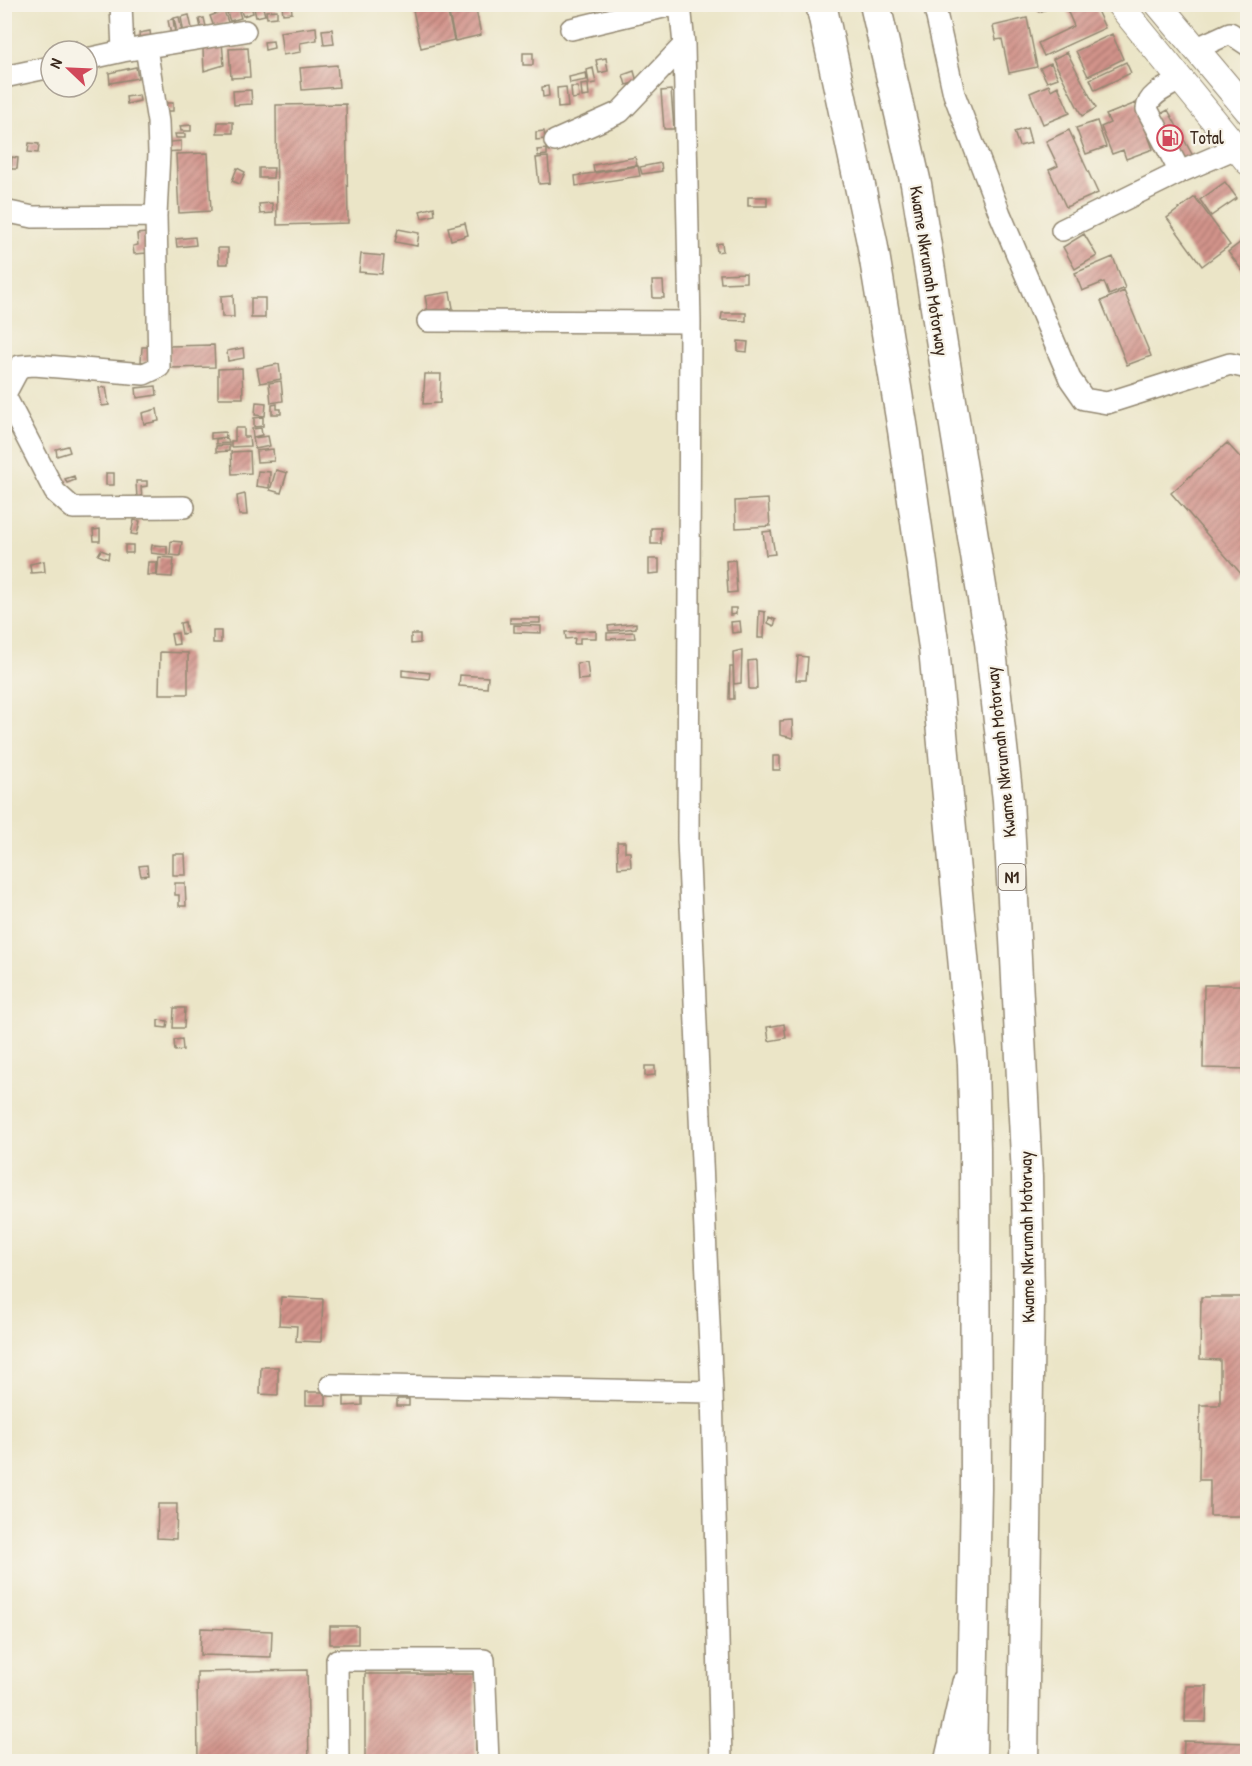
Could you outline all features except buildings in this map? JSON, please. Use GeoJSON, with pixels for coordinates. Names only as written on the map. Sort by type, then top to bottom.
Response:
{"type":"FeatureCollection","features":[{"type":"Feature","properties":{"kind":"highway"},"geometry":{"type":"LineString","coordinates":[[821,4],[872,242],[903,430],[934,648],[951,819],[973,1084],[976,1488],[970,1761]]}},
{"type":"Feature","properties":{"kind":"highway","name":"Kwame Nkrumah Motorway"},"geometry":{"type":"LineString","coordinates":[[875,4],[916,184],[990,642],[1008,800],[1027,1177],[1028,1438],[1023,1761]]}},
{"type":"Feature","properties":{"kind":"main road"},"geometry":{"type":"LineString","coordinates":[[1119,4],[1242,155]]}},
{"type":"Feature","properties":{"kind":"main road"},"geometry":{"type":"LineString","coordinates":[[1158,4],[1248,111]]}},
{"type":"Feature","properties":{"kind":"street"},"geometry":{"type":"LineString","coordinates":[[121,4],[123,51]]}},
{"type":"Feature","properties":{"kind":"street"},"geometry":{"type":"LineString","coordinates":[[571,29],[678,4],[684,45],[690,322],[688,840],[712,1392],[721,1761]]}},
{"type":"Feature","properties":{"kind":"street"},"geometry":{"type":"LineString","coordinates":[[934,4],[954,94],[991,192],[1070,379],[1084,399],[1107,404],[1230,364],[1248,368]]}},
{"type":"Feature","properties":{"kind":"street"},"geometry":{"type":"LineString","coordinates":[[99,56],[245,31]]}},
{"type":"Feature","properties":{"kind":"street"},"geometry":{"type":"LineString","coordinates":[[1196,49],[1230,33],[1248,45]]}},
{"type":"Feature","properties":{"kind":"street"},"geometry":{"type":"LineString","coordinates":[[555,141],[620,112],[684,45]]}},
{"type":"Feature","properties":{"kind":"street"},"geometry":{"type":"LineString","coordinates":[[146,48],[158,122],[156,216],[159,367],[144,374],[34,365],[21,366],[5,394],[55,492],[73,507],[184,507]]}},
{"type":"Feature","properties":{"kind":"street"},"geometry":{"type":"LineString","coordinates":[[4,77],[39,70]]}},
{"type":"Feature","properties":{"kind":"street"},"geometry":{"type":"LineString","coordinates":[[1180,80],[1155,94],[1147,110],[1180,172]]}},
{"type":"Feature","properties":{"kind":"street"},"geometry":{"type":"LineString","coordinates":[[1062,230],[1180,172],[1242,155]]}},
{"type":"Feature","properties":{"kind":"street"},"geometry":{"type":"LineString","coordinates":[[4,211],[33,217],[156,216]]}},
{"type":"Feature","properties":{"kind":"street"},"geometry":{"type":"LineString","coordinates":[[428,321],[690,322]]}},
{"type":"Feature","properties":{"kind":"street"},"geometry":{"type":"LineString","coordinates":[[331,1385],[712,1392]]}},
{"type":"Feature","properties":{"kind":"street"},"geometry":{"type":"LineString","coordinates":[[945,1761],[973,1641]]}},
{"type":"Feature","properties":{"kind":"street"},"geometry":{"type":"LineString","coordinates":[[338,1761],[337,1660],[484,1660],[488,1761]]}},
{"type":"Feature","properties":{"kind":"place","name":"Total"},"geometry":{"type":"Point","coordinates":[1170,138]}}]}
